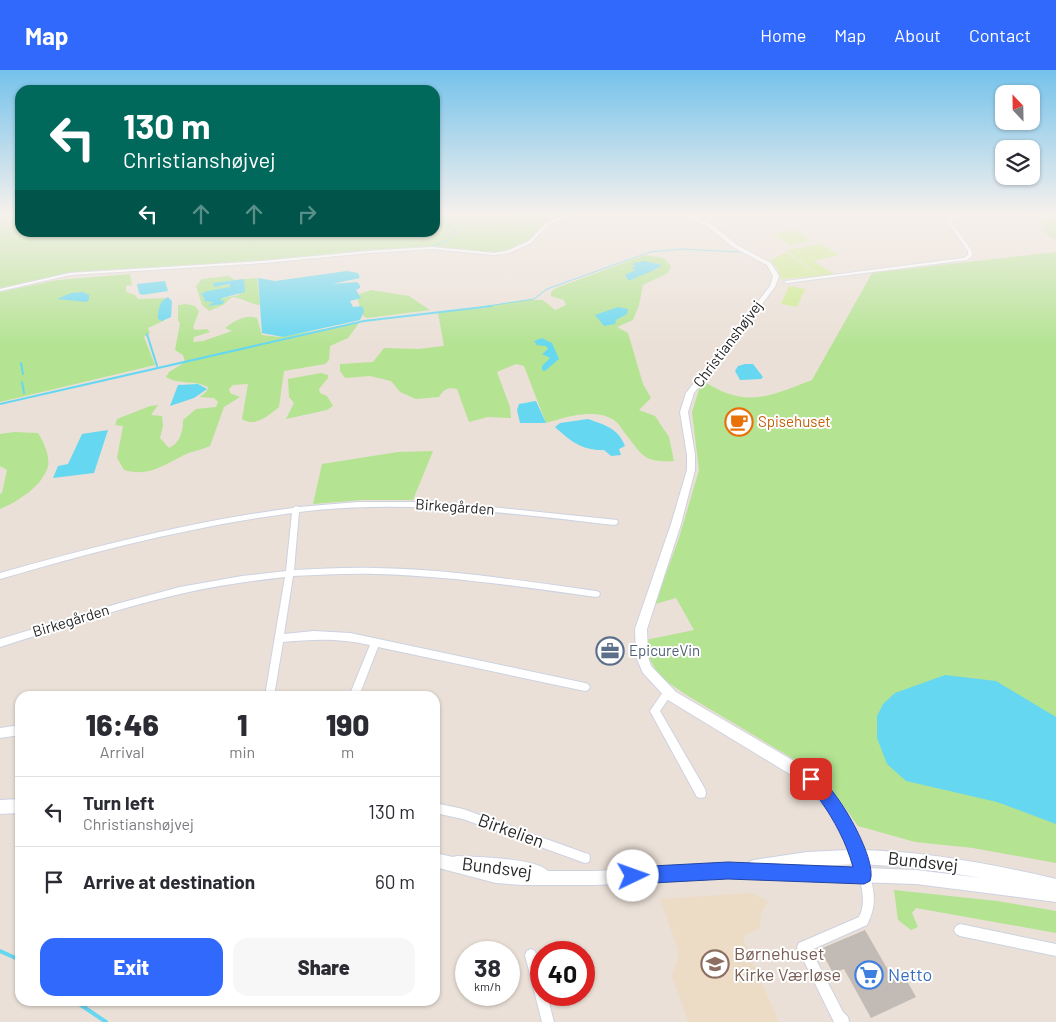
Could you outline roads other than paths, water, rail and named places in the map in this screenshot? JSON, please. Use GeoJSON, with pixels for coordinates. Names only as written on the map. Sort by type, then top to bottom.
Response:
{"type":"FeatureCollection","features":[{"type":"Feature","properties":{"kind":"street"},"geometry":{"type":"LineString","coordinates":[[0,290],[70,274],[314,257]]}},
{"type":"Feature","properties":{"kind":"street","name":"Christianshøjvej"},"geometry":{"type":"LineString","coordinates":[[757,257],[769,264],[776,276],[772,286],[690,393],[684,412],[691,455],[691,470],[676,524],[641,628],[642,656],[647,669],[668,692],[811,779],[824,791],[840,815],[859,857]]}},
{"type":"Feature","properties":{"kind":"street"},"geometry":{"type":"LineString","coordinates":[[786,282],[968,257]]}},
{"type":"Feature","properties":{"kind":"street","name":"Birkegården"},"geometry":{"type":"LineString","coordinates":[[0,576],[154,533],[253,514],[296,509],[364,504],[415,504],[497,509],[614,522]]}},
{"type":"Feature","properties":{"kind":"street"},"geometry":{"type":"LineString","coordinates":[[270,691],[281,638],[290,574],[296,509]]}},
{"type":"Feature","properties":{"kind":"street","name":"Birkegården"},"geometry":{"type":"LineString","coordinates":[[0,643],[170,593],[240,579],[290,574],[343,570],[401,570],[460,574],[596,594]]}},
{"type":"Feature","properties":{"kind":"street"},"geometry":{"type":"LineString","coordinates":[[281,638],[332,636],[376,642],[585,687]]}},
{"type":"Feature","properties":{"kind":"street"},"geometry":{"type":"LineString","coordinates":[[356,691],[376,642]]}},
{"type":"Feature","properties":{"kind":"street"},"geometry":{"type":"LineString","coordinates":[[668,692],[655,711],[701,793]]}},
{"type":"Feature","properties":{"kind":"street"},"geometry":{"type":"LineString","coordinates":[[0,733],[15,731]]}},
{"type":"Feature","properties":{"kind":"street"},"geometry":{"type":"LineString","coordinates":[[0,808],[15,806]]}},
{"type":"Feature","properties":{"kind":"street","name":"Birkelien"},"geometry":{"type":"LineString","coordinates":[[440,809],[463,814],[585,858]]}},
{"type":"Feature","properties":{"kind":"street"},"geometry":{"type":"LineString","coordinates":[[843,1022],[838,1017],[803,946],[862,921],[868,913],[869,905],[859,857]]}},
{"type":"Feature","properties":{"kind":"street","name":"Bundsvej"},"geometry":{"type":"LineString","coordinates":[[440,861],[496,876],[595,878],[728,871],[798,861],[859,857],[947,863],[996,871],[1056,887]]}},
{"type":"Feature","properties":{"kind":"street","name":"Bundsvej"},"geometry":{"type":"LineString","coordinates":[[728,871],[943,879],[1056,894]]}},
{"type":"Feature","properties":{"kind":"street"},"geometry":{"type":"LineString","coordinates":[[960,930],[1056,950]]}},
{"type":"Feature","properties":{"kind":"street"},"geometry":{"type":"LineString","coordinates":[[544,1006],[548,1022]]}},
{"type":"Feature","properties":{"kind":"water"},"geometry":{"type":"Polygon","coordinates":[[[644,261],[662,265],[629,281],[625,275],[635,270],[632,268],[636,266],[631,264],[644,261]]]}},
{"type":"Feature","properties":{"kind":"water"},"geometry":{"type":"Polygon","coordinates":[[[347,271],[358,273],[360,278],[332,284],[357,282],[360,285],[360,288],[356,290],[361,298],[350,301],[353,307],[362,306],[364,311],[360,320],[283,337],[262,333],[258,278],[275,281],[347,271]]]}},
{"type":"Feature","properties":{"kind":"water"},"geometry":{"type":"Polygon","coordinates":[[[244,279],[245,292],[222,298],[220,300],[224,301],[223,304],[208,306],[213,302],[204,301],[205,299],[201,294],[207,291],[230,287],[230,284],[214,287],[213,283],[244,279]]]}},
{"type":"Feature","properties":{"kind":"water"},"geometry":{"type":"Polygon","coordinates":[[[165,281],[168,291],[142,295],[139,293],[137,284],[165,281]]]}},
{"type":"Feature","properties":{"kind":"water"},"geometry":{"type":"Polygon","coordinates":[[[83,292],[89,295],[89,300],[86,302],[57,299],[71,293],[83,292]]]}},
{"type":"Feature","properties":{"kind":"water"},"geometry":{"type":"Polygon","coordinates":[[[168,297],[172,301],[171,317],[162,321],[158,319],[159,309],[161,303],[168,297]]]}},
{"type":"Feature","properties":{"kind":"water"},"geometry":{"type":"Polygon","coordinates":[[[618,307],[628,309],[627,314],[616,320],[615,324],[604,326],[595,315],[618,307]]]}},
{"type":"Feature","properties":{"kind":"water"},"geometry":{"type":"Polygon","coordinates":[[[542,338],[552,343],[559,359],[545,371],[542,370],[542,366],[550,358],[542,354],[548,349],[546,346],[537,345],[534,341],[542,338]]]}},
{"type":"Feature","properties":{"kind":"water"},"geometry":{"type":"Polygon","coordinates":[[[753,364],[763,377],[761,379],[740,380],[735,371],[738,366],[753,364]]]}},
{"type":"Feature","properties":{"kind":"water"},"geometry":{"type":"Polygon","coordinates":[[[198,384],[207,389],[194,398],[170,406],[178,385],[198,384]]]}},
{"type":"Feature","properties":{"kind":"water"},"geometry":{"type":"Polygon","coordinates":[[[536,401],[546,423],[520,423],[517,410],[519,404],[536,401]]]}},
{"type":"Feature","properties":{"kind":"water"},"geometry":{"type":"Polygon","coordinates":[[[588,419],[610,428],[619,435],[625,446],[619,449],[621,455],[611,456],[604,450],[583,447],[566,437],[555,427],[560,423],[588,419]]]}},
{"type":"Feature","properties":{"kind":"water"},"geometry":{"type":"Polygon","coordinates":[[[108,430],[94,473],[53,478],[58,466],[68,464],[82,434],[108,430]]]}},
{"type":"Feature","properties":{"kind":"water"},"geometry":{"type":"Polygon","coordinates":[[[945,675],[996,681],[1056,717],[1056,824],[997,802],[906,781],[887,764],[877,738],[877,716],[883,704],[895,693],[945,675]]]}},
{"type":"Feature","properties":{"kind":"waterway"},"geometry":{"type":"LineString","coordinates":[[481,307],[534,299],[547,289],[635,257]]}},
{"type":"Feature","properties":{"kind":"waterway"},"geometry":{"type":"LineString","coordinates":[[0,404],[364,321],[492,306]]}},
{"type":"Feature","properties":{"kind":"waterway"},"geometry":{"type":"LineString","coordinates":[[147,334],[157,366]]}},
{"type":"Feature","properties":{"kind":"waterway"},"geometry":{"type":"LineString","coordinates":[[21,363],[23,374]]}},
{"type":"Feature","properties":{"kind":"waterway"},"geometry":{"type":"LineString","coordinates":[[22,382],[24,393]]}},
{"type":"Feature","properties":{"kind":"waterway"},"geometry":{"type":"LineString","coordinates":[[0,951],[15,958]]}},
{"type":"Feature","properties":{"kind":"waterway"},"geometry":{"type":"LineString","coordinates":[[82,1006],[106,1022]]}},
{"type":"Feature","properties":{"kind":"place","name":"Spisehuset"},"geometry":{"type":"Point","coordinates":[739,422]}},
{"type":"Feature","properties":{"kind":"place","name":"EpicureVin"},"geometry":{"type":"Point","coordinates":[610,651]}},
{"type":"Feature","properties":{"kind":"place","name":"Børnehuset Kirke Værløse"},"geometry":{"type":"Point","coordinates":[715,964]}},
{"type":"Feature","properties":{"kind":"place","name":"Netto"},"geometry":{"type":"Point","coordinates":[869,975]}}]}
